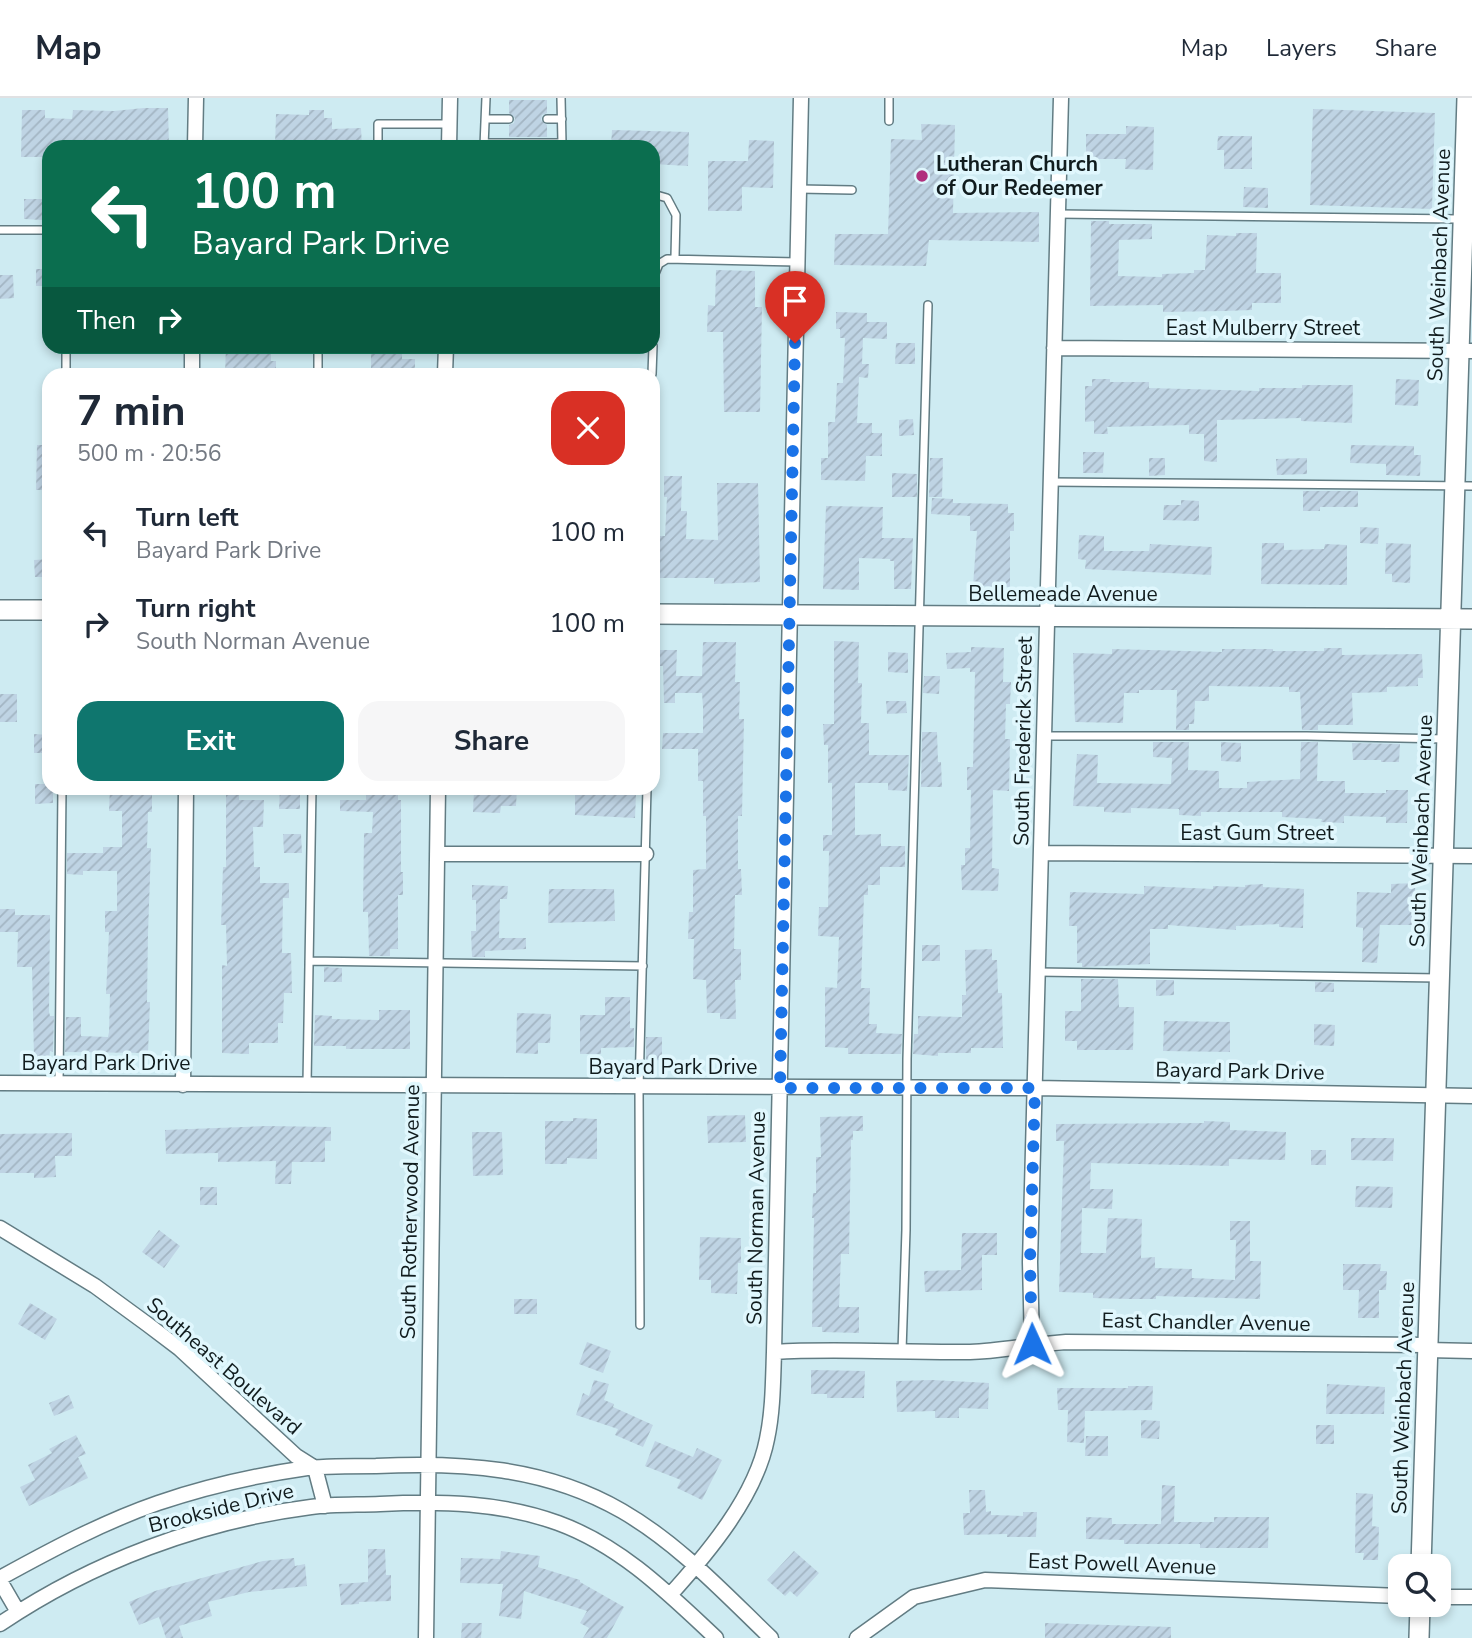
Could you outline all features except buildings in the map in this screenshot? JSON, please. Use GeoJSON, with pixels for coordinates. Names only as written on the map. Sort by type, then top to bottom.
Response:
{"type":"FeatureCollection","features":[{"type":"Feature","properties":{"kind":"street"},"geometry":{"type":"LineString","coordinates":[[195,98],[195,140]]}},
{"type":"Feature","properties":{"kind":"street"},"geometry":{"type":"LineString","coordinates":[[449,140],[450,98]]}},
{"type":"Feature","properties":{"kind":"street","name":"South Norman Avenue"},"geometry":{"type":"LineString","coordinates":[[670,1595],[696,1566],[734,1513],[762,1459],[770,1419],[780,1088],[800,98]]}},
{"type":"Feature","properties":{"kind":"street","name":"South Frederick Street"},"geometry":{"type":"LineString","coordinates":[[1032,1344],[1030,1262],[1061,98]]}},
{"type":"Feature","properties":{"kind":"street","name":"South Weinbach Avenue"},"geometry":{"type":"LineString","coordinates":[[1421,1554],[1450,619],[1463,485],[1468,216],[1467,98]]}},
{"type":"Feature","properties":{"kind":"street","name":"East Mulberry Street"},"geometry":{"type":"LineString","coordinates":[[1054,348],[1466,351]]}},
{"type":"Feature","properties":{"kind":"street"},"geometry":{"type":"LineString","coordinates":[[0,610],[42,610]]}},
{"type":"Feature","properties":{"kind":"street","name":"Bellemeade Avenue"},"geometry":{"type":"LineString","coordinates":[[660,614],[1472,620]]}},
{"type":"Feature","properties":{"kind":"street"},"geometry":{"type":"LineString","coordinates":[[183,1085],[186,795]]}},
{"type":"Feature","properties":{"kind":"street","name":"South Rotherwood Avenue"},"geometry":{"type":"LineString","coordinates":[[426,1638],[438,795]]}},
{"type":"Feature","properties":{"kind":"street","name":"East Gum Street"},"geometry":{"type":"LineString","coordinates":[[1041,853],[1472,856]]}},
{"type":"Feature","properties":{"kind":"street"},"geometry":{"type":"LineString","coordinates":[[437,854],[646,854]]}},
{"type":"Feature","properties":{"kind":"street","name":"Bayard Park Drive"},"geometry":{"type":"LineString","coordinates":[[0,1083],[1035,1088],[1472,1096]]}},
{"type":"Feature","properties":{"kind":"street","name":"Southeast Boulevard"},"geometry":{"type":"LineString","coordinates":[[0,1228],[85,1280],[147,1324],[199,1366],[296,1456],[314,1468]]}},
{"type":"Feature","properties":{"kind":"street","name":"East Chandler Avenue"},"geometry":{"type":"LineString","coordinates":[[774,1352],[1002,1351],[1032,1344],[1111,1342],[1427,1347],[1472,1351]]}},
{"type":"Feature","properties":{"kind":"street"},"geometry":{"type":"LineString","coordinates":[[325,1506],[314,1468],[428,1463],[488,1467],[534,1476],[573,1488],[621,1510],[645,1525],[696,1566],[771,1638]]}},
{"type":"Feature","properties":{"kind":"street","name":"Brookside Drive"},"geometry":{"type":"LineString","coordinates":[[0,1579],[70,1541],[159,1503],[243,1481],[314,1468]]}},
{"type":"Feature","properties":{"kind":"street"},"geometry":{"type":"LineString","coordinates":[[428,1501],[483,1505],[559,1523],[623,1557],[670,1595],[716,1638]]}},
{"type":"Feature","properties":{"kind":"street","name":"Brookside Drive"},"geometry":{"type":"LineString","coordinates":[[0,1624],[87,1575],[171,1539],[251,1518],[325,1506],[428,1501]]}},
{"type":"Feature","properties":{"kind":"street"},"geometry":{"type":"LineString","coordinates":[[0,1579],[18,1612]]}},
{"type":"Feature","properties":{"kind":"street","name":"East Powell Avenue"},"geometry":{"type":"LineString","coordinates":[[857,1638],[914,1597],[985,1580],[1388,1596]]}},
{"type":"Feature","properties":{"kind":"street"},"geometry":{"type":"LineString","coordinates":[[1451,1597],[1472,1597]]}},
{"type":"Feature","properties":{"kind":"street"},"geometry":{"type":"LineString","coordinates":[[1419,1638],[1420,1617]]}},
{"type":"Feature","properties":{"kind":"lane"},"geometry":{"type":"LineString","coordinates":[[484,140],[486,98]]}},
{"type":"Feature","properties":{"kind":"lane"},"geometry":{"type":"LineString","coordinates":[[561,98],[562,140]]}},
{"type":"Feature","properties":{"kind":"lane"},"geometry":{"type":"LineString","coordinates":[[889,98],[889,121]]}},
{"type":"Feature","properties":{"kind":"lane"},"geometry":{"type":"LineString","coordinates":[[486,119],[509,119]]}},
{"type":"Feature","properties":{"kind":"lane"},"geometry":{"type":"LineString","coordinates":[[547,119],[562,119]]}},
{"type":"Feature","properties":{"kind":"lane"},"geometry":{"type":"LineString","coordinates":[[378,140],[378,124],[449,124]]}},
{"type":"Feature","properties":{"kind":"lane"},"geometry":{"type":"LineString","coordinates":[[799,189],[852,190]]}},
{"type":"Feature","properties":{"kind":"lane"},"geometry":{"type":"LineString","coordinates":[[660,196],[667,198],[676,215],[675,257]]}},
{"type":"Feature","properties":{"kind":"lane"},"geometry":{"type":"LineString","coordinates":[[1058,214],[1457,219],[1468,216]]}},
{"type":"Feature","properties":{"kind":"lane"},"geometry":{"type":"LineString","coordinates":[[0,230],[42,230]]}},
{"type":"Feature","properties":{"kind":"lane"},"geometry":{"type":"LineString","coordinates":[[660,265],[675,257],[797,262]]}},
{"type":"Feature","properties":{"kind":"lane"},"geometry":{"type":"LineString","coordinates":[[902,1351],[918,621],[921,616],[928,305]]}},
{"type":"Feature","properties":{"kind":"lane"},"geometry":{"type":"LineString","coordinates":[[1051,482],[1463,485]]}},
{"type":"Feature","properties":{"kind":"lane"},"geometry":{"type":"LineString","coordinates":[[1045,736],[1447,739]]}},
{"type":"Feature","properties":{"kind":"lane"},"geometry":{"type":"LineString","coordinates":[[60,1083],[62,795]]}},
{"type":"Feature","properties":{"kind":"lane"},"geometry":{"type":"LineString","coordinates":[[307,1084],[312,795]]}},
{"type":"Feature","properties":{"kind":"lane"},"geometry":{"type":"LineString","coordinates":[[640,1325],[639,1088],[647,795]]}},
{"type":"Feature","properties":{"kind":"lane"},"geometry":{"type":"LineString","coordinates":[[309,961],[643,966]]}},
{"type":"Feature","properties":{"kind":"lane"},"geometry":{"type":"LineString","coordinates":[[1038,972],[1439,978]]}},
{"type":"Feature","properties":{"kind":"place","name":"Lutheran Church of Our Redeemer"},"geometry":{"type":"Point","coordinates":[922,176]}},
{"type":"Feature","properties":{"kind":"route"},"geometry":{"type":"LineString","coordinates":[[795,343],[780,1088],[1035,1088],[1030,1262],[1032,1344]]}}]}
